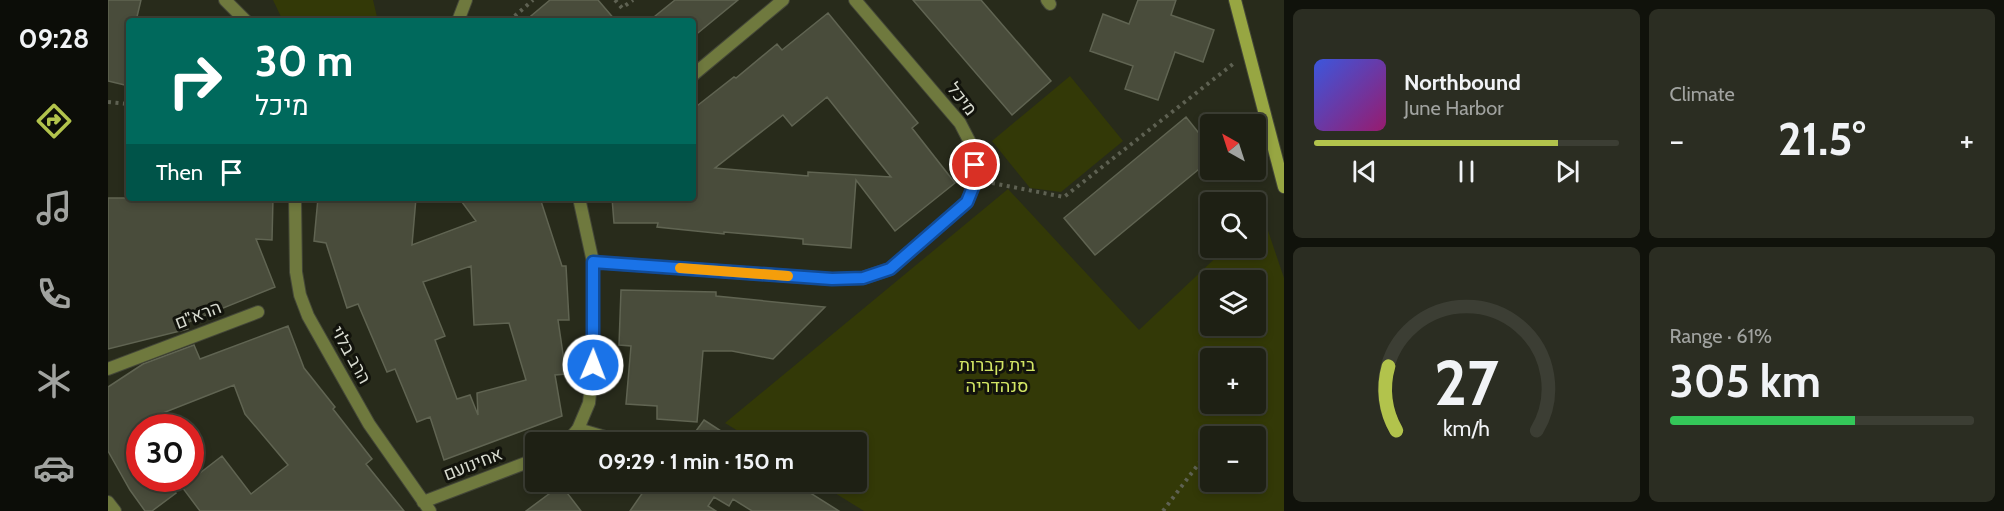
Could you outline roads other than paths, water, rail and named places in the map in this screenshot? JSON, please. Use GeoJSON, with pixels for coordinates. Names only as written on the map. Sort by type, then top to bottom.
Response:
{"type":"FeatureCollection","features":[{"type":"Feature","properties":{"kind":"street"},"geometry":{"type":"LineString","coordinates":[[225,0],[243,18]]}},
{"type":"Feature","properties":{"kind":"street"},"geometry":{"type":"LineString","coordinates":[[459,18],[466,0]]}},
{"type":"Feature","properties":{"kind":"street"},"geometry":{"type":"LineString","coordinates":[[696,72],[783,0]]}},
{"type":"Feature","properties":{"kind":"street","name":"מיכל"},"geometry":{"type":"LineString","coordinates":[[593,262],[832,279],[863,278],[890,269],[967,202],[976,180],[974,150],[960,123],[855,0]]}},
{"type":"Feature","properties":{"kind":"street"},"geometry":{"type":"LineString","coordinates":[[1235,0],[1247,53],[1284,187]]}},
{"type":"Feature","properties":{"kind":"street","name":"הרב בלוי"},"geometry":{"type":"LineString","coordinates":[[295,201],[296,272],[300,295],[308,316],[369,424],[426,506]]}},
{"type":"Feature","properties":{"kind":"street"},"geometry":{"type":"LineString","coordinates":[[575,432],[588,403],[593,365],[593,262],[580,201]]}},
{"type":"Feature","properties":{"kind":"street","name":"הרא\"ם"},"geometry":{"type":"LineString","coordinates":[[108,369],[258,312]]}},
{"type":"Feature","properties":{"kind":"street"},"geometry":{"type":"LineString","coordinates":[[578,429],[588,432]]}},
{"type":"Feature","properties":{"kind":"street","name":"אחינועם"},"geometry":{"type":"LineString","coordinates":[[426,506],[525,464]]}},
{"type":"Feature","properties":{"kind":"street"},"geometry":{"type":"LineString","coordinates":[[108,502],[115,511]]}},
{"type":"Feature","properties":{"kind":"park label","name":"בית קברות סנהדריה"},"geometry":{"type":"Point","coordinates":[997,376]}}]}
